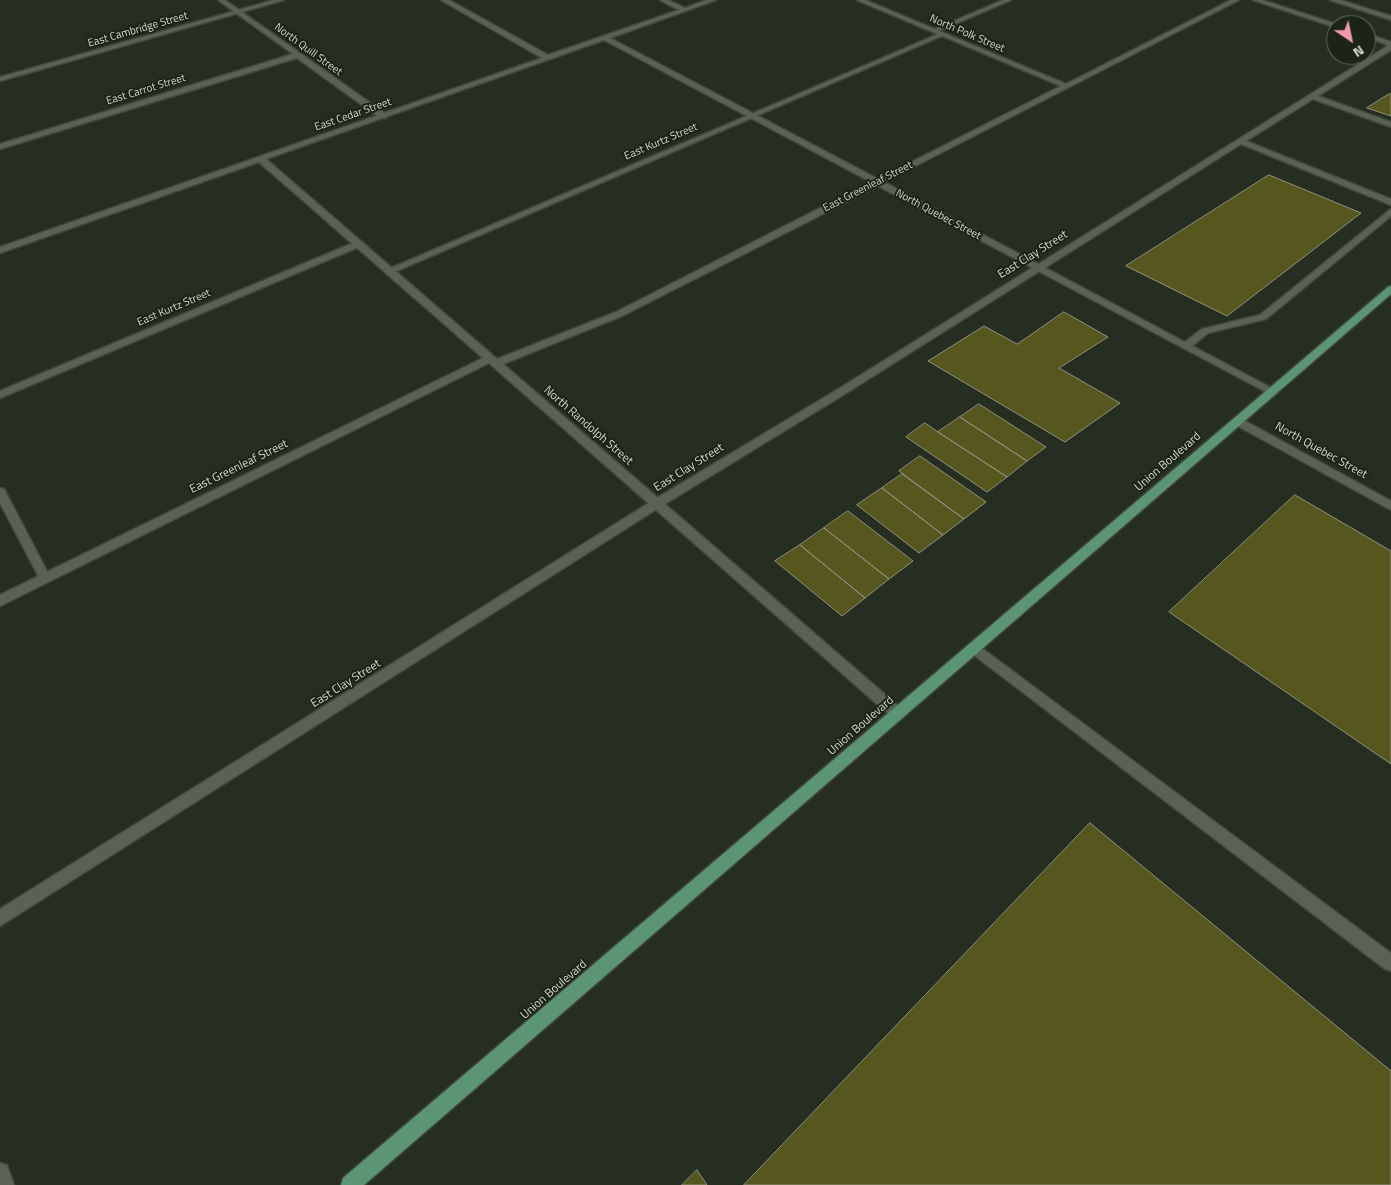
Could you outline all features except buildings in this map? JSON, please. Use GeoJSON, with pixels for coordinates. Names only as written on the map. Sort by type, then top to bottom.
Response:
{"type":"FeatureCollection","features":[{"type":"Feature","properties":{"kind":"main road","name":"Union Boulevard"},"geometry":{"type":"LineString","coordinates":[[350,1185],[1391,289]]}},
{"type":"Feature","properties":{"kind":"street","name":"North Quill Street"},"geometry":{"type":"LineString","coordinates":[[221,0],[383,116]]}},
{"type":"Feature","properties":{"kind":"street","name":"East Cambridge Street"},"geometry":{"type":"LineString","coordinates":[[0,79],[281,0]]}},
{"type":"Feature","properties":{"kind":"street"},"geometry":{"type":"LineString","coordinates":[[444,0],[548,58]]}},
{"type":"Feature","properties":{"kind":"street"},"geometry":{"type":"LineString","coordinates":[[663,0],[684,10]]}},
{"type":"Feature","properties":{"kind":"street","name":"East Cedar Street"},"geometry":{"type":"LineString","coordinates":[[0,250],[712,0]]}},
{"type":"Feature","properties":{"kind":"street","name":"North Polk Street"},"geometry":{"type":"LineString","coordinates":[[860,0],[1066,86]]}},
{"type":"Feature","properties":{"kind":"street","name":"East Kurtz Street"},"geometry":{"type":"LineString","coordinates":[[389,271],[754,116],[1008,0]]}},
{"type":"Feature","properties":{"kind":"street","name":"East Greenleaf Street"},"geometry":{"type":"LineString","coordinates":[[0,601],[492,361],[619,314],[1236,0]]}},
{"type":"Feature","properties":{"kind":"street"},"geometry":{"type":"LineString","coordinates":[[1256,0],[1326,23]]}},
{"type":"Feature","properties":{"kind":"street"},"geometry":{"type":"LineString","coordinates":[[1333,0],[1391,18]]}},
{"type":"Feature","properties":{"kind":"street","name":"North Quebec Street"},"geometry":{"type":"LineString","coordinates":[[605,38],[1272,392]]}},
{"type":"Feature","properties":{"kind":"street"},"geometry":{"type":"LineString","coordinates":[[1376,39],[1391,43]]}},
{"type":"Feature","properties":{"kind":"street","name":"East Clay Street"},"geometry":{"type":"LineString","coordinates":[[0,918],[656,504],[1040,268],[1389,48],[1391,43]]}},
{"type":"Feature","properties":{"kind":"street","name":"East Carrot Street"},"geometry":{"type":"LineString","coordinates":[[0,147],[298,55]]}},
{"type":"Feature","properties":{"kind":"street"},"geometry":{"type":"LineString","coordinates":[[1312,96],[1391,125]]}},
{"type":"Feature","properties":{"kind":"street"},"geometry":{"type":"LineString","coordinates":[[1373,118],[1391,121]]}},
{"type":"Feature","properties":{"kind":"street"},"geometry":{"type":"LineString","coordinates":[[1373,118],[1391,134]]}},
{"type":"Feature","properties":{"kind":"street"},"geometry":{"type":"LineString","coordinates":[[1239,141],[1391,202]]}},
{"type":"Feature","properties":{"kind":"street","name":"North Randolph Street"},"geometry":{"type":"LineString","coordinates":[[261,159],[898,714]]}},
{"type":"Feature","properties":{"kind":"street"},"geometry":{"type":"LineString","coordinates":[[1186,346],[1205,331],[1263,318],[1391,212]]}},
{"type":"Feature","properties":{"kind":"street","name":"East Kurtz Street"},"geometry":{"type":"LineString","coordinates":[[0,395],[358,244]]}},
{"type":"Feature","properties":{"kind":"street","name":"North Quebec Street"},"geometry":{"type":"LineString","coordinates":[[1238,421],[1391,506]]}},
{"type":"Feature","properties":{"kind":"street"},"geometry":{"type":"LineString","coordinates":[[0,492],[45,578]]}},
{"type":"Feature","properties":{"kind":"street"},"geometry":{"type":"LineString","coordinates":[[976,648],[1391,963]]}},
{"type":"Feature","properties":{"kind":"street"},"geometry":{"type":"LineString","coordinates":[[0,1172],[5,1185]]}}]}
